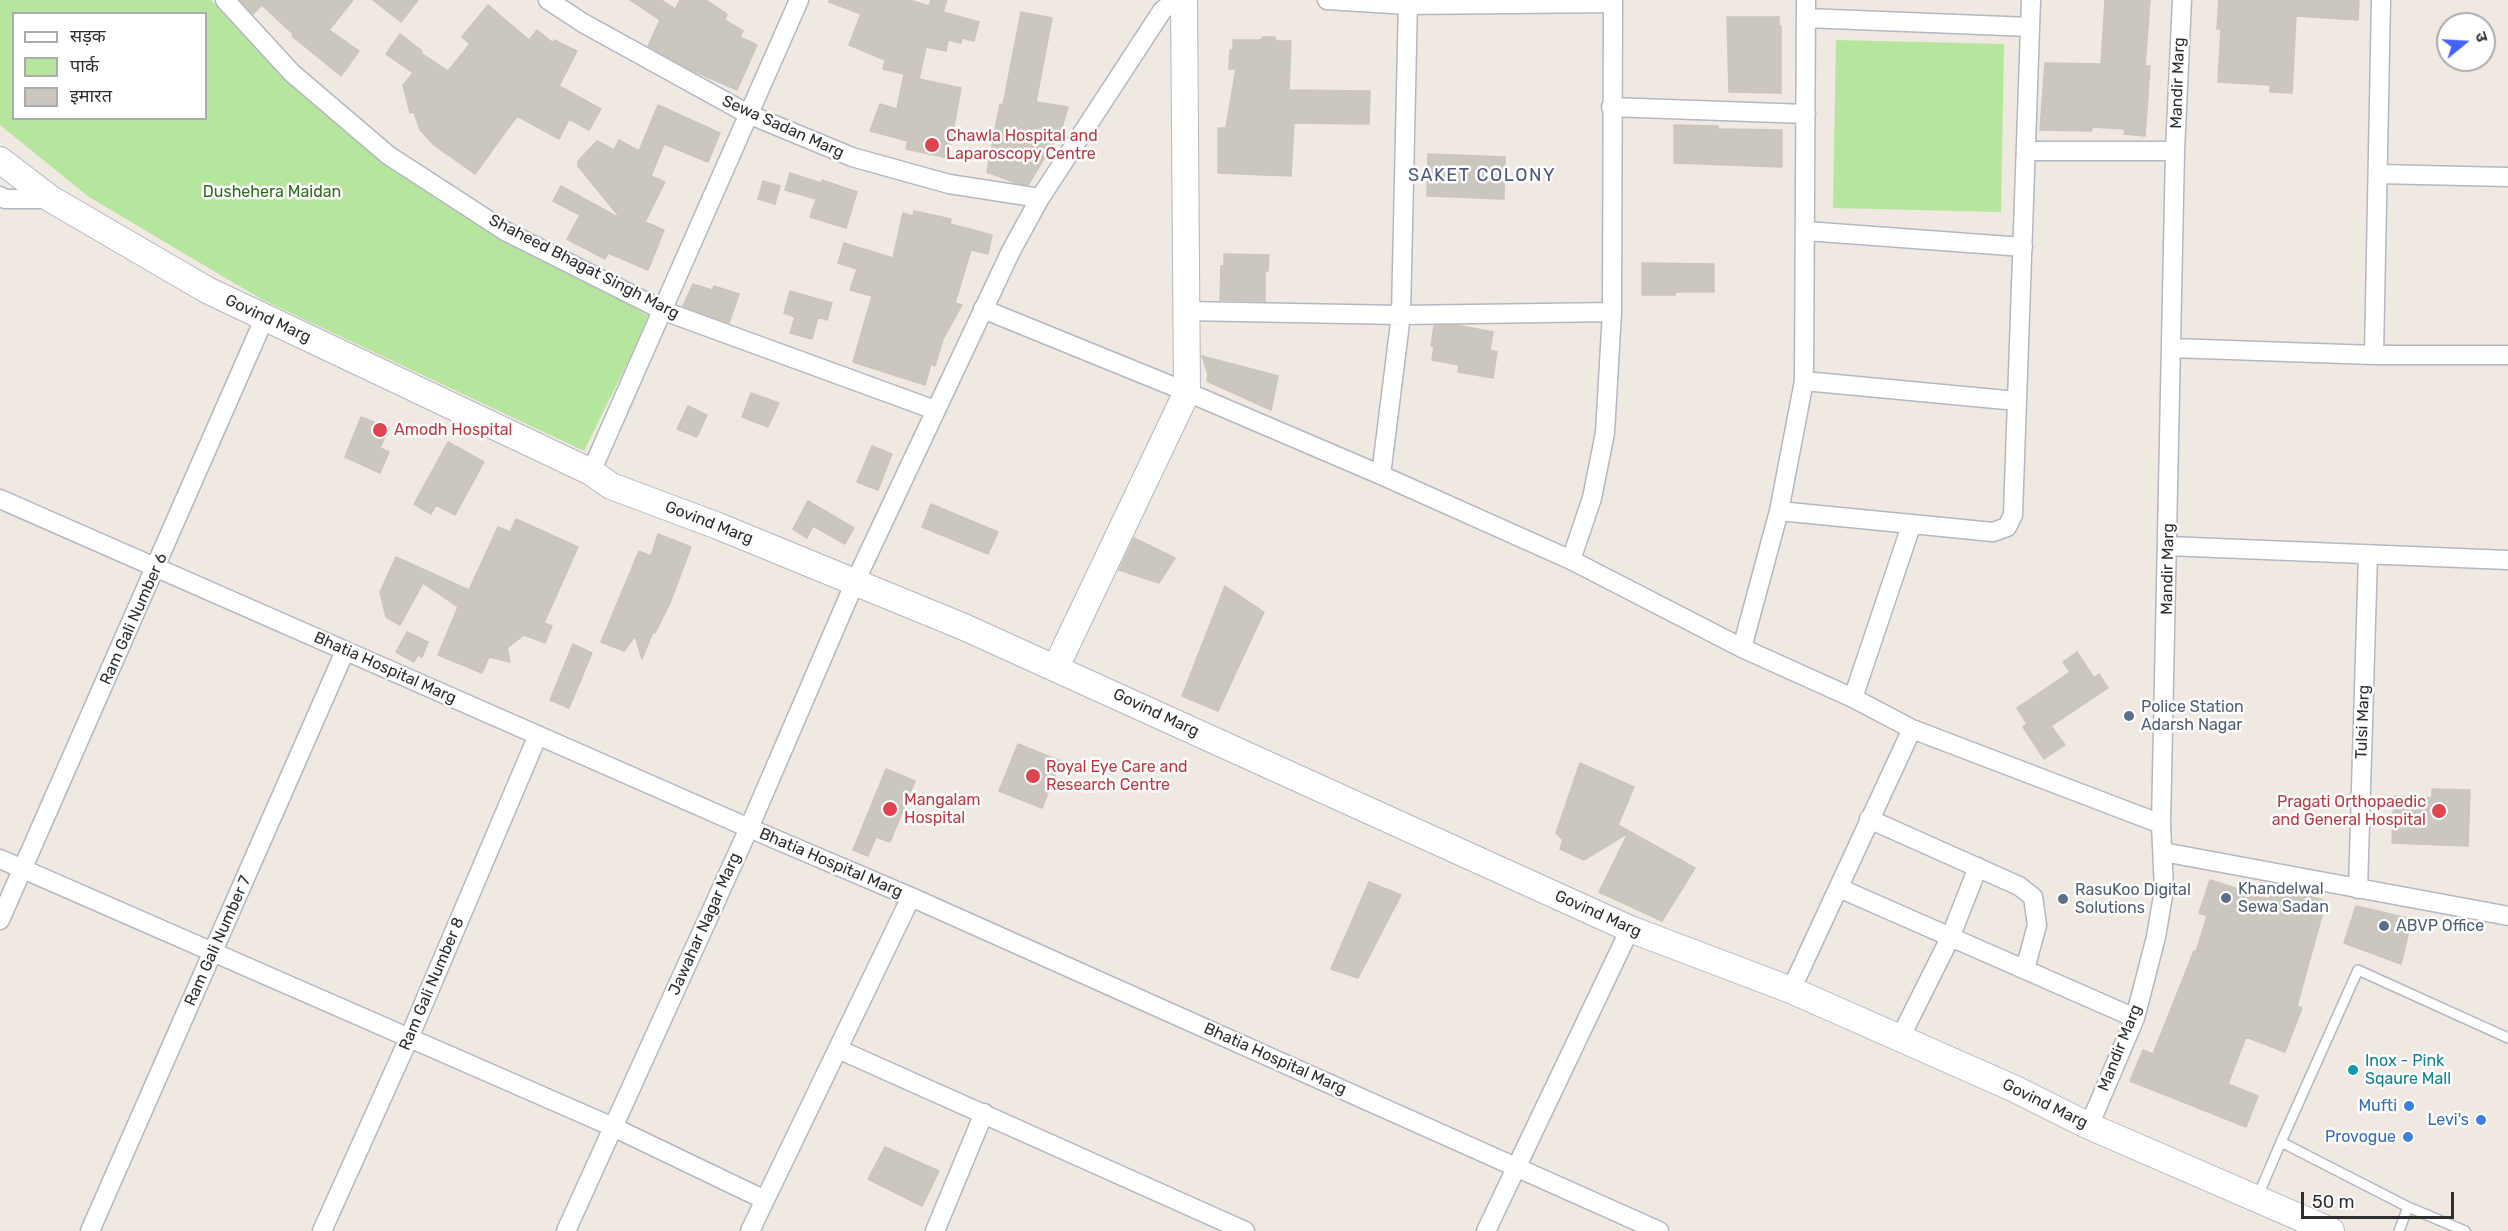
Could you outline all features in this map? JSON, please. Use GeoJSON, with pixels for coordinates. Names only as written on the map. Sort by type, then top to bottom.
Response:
{"type":"FeatureCollection","features":[{"type":"Feature","properties":{"kind":"street","name":"Shaheed Bhagat Singh Marg"},"geometry":{"type":"LineString","coordinates":[[225,0],[292,73],[388,155],[505,231],[664,311],[935,410]]}},
{"type":"Feature","properties":{"kind":"street","name":"Sewa Sadan Marg"},"geometry":{"type":"LineString","coordinates":[[548,0],[583,23],[748,114],[852,157],[949,184],[1040,198]]}},
{"type":"Feature","properties":{"kind":"street"},"geometry":{"type":"LineString","coordinates":[[591,472],[664,311],[799,0]]}},
{"type":"Feature","properties":{"kind":"street","name":"Jawahar Nagar Marg"},"geometry":{"type":"LineString","coordinates":[[566,1231],[748,828],[855,582],[1011,251],[1040,198],[1162,11],[1175,0]]}},
{"type":"Feature","properties":{"kind":"street"},"geometry":{"type":"LineString","coordinates":[[1056,667],[1187,392],[1184,0]]}},
{"type":"Feature","properties":{"kind":"street"},"geometry":{"type":"LineString","coordinates":[[1327,0],[1613,2],[1612,312],[1605,433],[1592,498],[1571,560]]}},
{"type":"Feature","properties":{"kind":"street"},"geometry":{"type":"LineString","coordinates":[[1779,511],[1911,526],[1993,532],[2007,527],[2013,515],[2031,0]]}},
{"type":"Feature","properties":{"kind":"street","name":"Mandir Marg"},"geometry":{"type":"LineString","coordinates":[[2089,1126],[2135,1018],[2156,938],[2164,890],[2161,824],[2175,151],[2182,0]]}},
{"type":"Feature","properties":{"kind":"street"},"geometry":{"type":"LineString","coordinates":[[2374,355],[2381,0]]}},
{"type":"Feature","properties":{"kind":"street"},"geometry":{"type":"LineString","coordinates":[[1381,475],[1401,315],[1408,2]]}},
{"type":"Feature","properties":{"kind":"street"},"geometry":{"type":"LineString","coordinates":[[1742,648],[1779,511],[1804,381],[1806,9],[2030,27]]}},
{"type":"Feature","properties":{"kind":"street"},"geometry":{"type":"LineString","coordinates":[[1611,107],[1806,114]]}},
{"type":"Feature","properties":{"kind":"street"},"geometry":{"type":"LineString","coordinates":[[2026,151],[2175,151]]}},
{"type":"Feature","properties":{"kind":"street","name":"Govind Marg"},"geometry":{"type":"LineString","coordinates":[[0,160],[51,199],[207,290],[591,472],[611,486],[718,526],[964,627],[1630,929],[1791,990],[2015,1089],[2089,1126],[2331,1231]]}},
{"type":"Feature","properties":{"kind":"street"},"geometry":{"type":"LineString","coordinates":[[2378,174],[2508,177]]}},
{"type":"Feature","properties":{"kind":"street"},"geometry":{"type":"LineString","coordinates":[[0,196],[5,199],[51,199]]}},
{"type":"Feature","properties":{"kind":"street"},"geometry":{"type":"LineString","coordinates":[[1806,231],[2023,247]]}},
{"type":"Feature","properties":{"kind":"street"},"geometry":{"type":"LineString","coordinates":[[983,309],[1187,392],[1571,560],[1742,648],[1853,698],[1912,729],[2161,824]]}},
{"type":"Feature","properties":{"kind":"street"},"geometry":{"type":"LineString","coordinates":[[1186,311],[1401,315],[1612,312]]}},
{"type":"Feature","properties":{"kind":"street","name":"Ram Gali Number 6"},"geometry":{"type":"LineString","coordinates":[[0,920],[157,568],[265,317]]}},
{"type":"Feature","properties":{"kind":"street"},"geometry":{"type":"LineString","coordinates":[[2172,348],[2374,355],[2508,355]]}},
{"type":"Feature","properties":{"kind":"street"},"geometry":{"type":"LineString","coordinates":[[1804,381],[2017,401]]}},
{"type":"Feature","properties":{"kind":"street","name":"Bhatia Hospital Marg"},"geometry":{"type":"LineString","coordinates":[[0,499],[748,828],[911,897],[1659,1231]]}},
{"type":"Feature","properties":{"kind":"street"},"geometry":{"type":"LineString","coordinates":[[1853,698],[1911,526]]}},
{"type":"Feature","properties":{"kind":"street"},"geometry":{"type":"LineString","coordinates":[[2168,546],[2508,560]]}},
{"type":"Feature","properties":{"kind":"street","name":"Tulsi Marg"},"geometry":{"type":"LineString","coordinates":[[2358,890],[2368,555]]}},
{"type":"Feature","properties":{"kind":"street","name":"Ram Gali Number 7"},"geometry":{"type":"LineString","coordinates":[[90,1231],[345,651]]}},
{"type":"Feature","properties":{"kind":"street"},"geometry":{"type":"LineString","coordinates":[[1791,990],[1912,729]]}},
{"type":"Feature","properties":{"kind":"street","name":"Ram Gali Number 8"},"geometry":{"type":"LineString","coordinates":[[322,1231],[409,1038],[538,735]]}},
{"type":"Feature","properties":{"kind":"street"},"geometry":{"type":"LineString","coordinates":[[1869,819],[2019,886],[2033,897],[2037,925],[2025,969]]}},
{"type":"Feature","properties":{"kind":"street"},"geometry":{"type":"LineString","coordinates":[[2163,852],[2508,916]]}},
{"type":"Feature","properties":{"kind":"street"},"geometry":{"type":"LineString","coordinates":[[0,859],[613,1127],[765,1200]]}},
{"type":"Feature","properties":{"kind":"street"},"geometry":{"type":"LineString","coordinates":[[1900,1038],[1950,938],[1978,867]]}},
{"type":"Feature","properties":{"kind":"street"},"geometry":{"type":"LineString","coordinates":[[1839,888],[2135,1018]]}},
{"type":"Feature","properties":{"kind":"street"},"geometry":{"type":"LineString","coordinates":[[750,1231],[911,897]]}},
{"type":"Feature","properties":{"kind":"street"},"geometry":{"type":"LineString","coordinates":[[1486,1231],[1630,929]]}},
{"type":"Feature","properties":{"kind":"street"},"geometry":{"type":"LineString","coordinates":[[838,1049],[1245,1231]]}},
{"type":"Feature","properties":{"kind":"street"},"geometry":{"type":"LineString","coordinates":[[935,1231],[984,1113]]}},
{"type":"Feature","properties":{"kind":"lane"},"geometry":{"type":"LineString","coordinates":[[2257,1199],[2358,970],[2508,1038]]}},
{"type":"Feature","properties":{"kind":"lane"},"geometry":{"type":"LineString","coordinates":[[2281,1142],[2408,1207],[2465,1231]]}},
{"type":"Feature","properties":{"kind":"lane"},"geometry":{"type":"LineString","coordinates":[[2399,1231],[2408,1207]]}},
{"type":"Feature","properties":{"kind":"green space","name":"Dushehera Maidan"},"geometry":{"type":"Polygon","coordinates":[[[0,0],[211,0],[291,84],[356,135],[538,251],[650,317],[584,451],[261,299],[89,197],[0,125],[0,0]]]}},
{"type":"Feature","properties":{"kind":"green space"},"geometry":{"type":"Polygon","coordinates":[[[1836,40],[2004,44],[2001,212],[1833,208],[1836,40]]]}},
{"type":"Feature","properties":{"kind":"building"},"geometry":{"type":"Polygon","coordinates":[[[240,0],[353,0],[329,30],[359,51],[341,76],[292,36],[294,35],[262,5],[253,14],[240,0]]]}},
{"type":"Feature","properties":{"kind":"building"},"geometry":{"type":"Polygon","coordinates":[[[373,0],[418,0],[401,22],[373,0]]]}},
{"type":"Feature","properties":{"kind":"building"},"geometry":{"type":"Polygon","coordinates":[[[630,0],[661,0],[675,9],[680,0],[706,0],[727,14],[725,20],[743,31],[740,37],[757,45],[737,90],[689,69],[648,46],[660,20],[630,0]]]}},
{"type":"Feature","properties":{"kind":"building"},"geometry":{"type":"Polygon","coordinates":[[[829,0],[910,0],[929,6],[931,0],[947,0],[943,12],[979,22],[974,41],[962,38],[961,43],[948,40],[946,51],[926,47],[919,79],[961,88],[948,158],[906,149],[908,141],[870,131],[880,104],[897,109],[904,74],[883,69],[885,60],[849,45],[861,14],[829,2],[829,0]]]}},
{"type":"Feature","properties":{"kind":"building"},"geometry":{"type":"Polygon","coordinates":[[[2105,0],[2150,0],[2145,66],[2150,66],[2145,136],[2124,134],[2125,129],[2092,127],[2092,131],[2040,130],[2045,63],[2101,64],[2105,0]]]}},
{"type":"Feature","properties":{"kind":"building"},"geometry":{"type":"Polygon","coordinates":[[[2219,0],[2359,0],[2358,20],[2296,16],[2292,93],[2270,92],[2270,85],[2218,82],[2221,29],[2217,29],[2219,0]]]}},
{"type":"Feature","properties":{"kind":"building"},"geometry":{"type":"Polygon","coordinates":[[[488,5],[529,40],[537,30],[553,43],[554,40],[577,51],[559,86],[601,109],[589,130],[569,119],[559,139],[517,116],[475,174],[434,145],[420,130],[414,112],[410,113],[403,85],[413,73],[386,54],[400,34],[422,51],[421,53],[448,71],[470,44],[462,37],[488,5]]]}},
{"type":"Feature","properties":{"kind":"building"},"geometry":{"type":"Polygon","coordinates":[[[1021,12],[1052,18],[1036,102],[1068,107],[1061,131],[1028,185],[987,172],[1021,12]]]}},
{"type":"Feature","properties":{"kind":"building"},"geometry":{"type":"Polygon","coordinates":[[[1727,17],[1779,17],[1781,93],[1729,92],[1727,17]]]}},
{"type":"Feature","properties":{"kind":"building"},"geometry":{"type":"Polygon","coordinates":[[[1263,37],[1275,37],[1276,41],[1291,41],[1289,90],[1370,91],[1369,124],[1294,123],[1291,176],[1218,173],[1218,128],[1226,128],[1236,69],[1229,69],[1233,40],[1260,40],[1263,37]]]}},
{"type":"Feature","properties":{"kind":"building"},"geometry":{"type":"Polygon","coordinates":[[[658,105],[720,133],[708,162],[664,144],[651,176],[665,182],[645,222],[664,230],[648,270],[608,253],[605,259],[567,239],[580,215],[553,201],[561,186],[621,219],[578,166],[578,161],[597,141],[614,150],[619,140],[639,151],[658,105]]]}},
{"type":"Feature","properties":{"kind":"building"},"geometry":{"type":"Polygon","coordinates":[[[1674,125],[1718,126],[1718,129],[1782,130],[1782,167],[1674,163],[1674,125]]]}},
{"type":"Feature","properties":{"kind":"building"},"geometry":{"type":"Polygon","coordinates":[[[1428,154],[1505,157],[1504,199],[1427,196],[1428,154]]]}},
{"type":"Feature","properties":{"kind":"building"},"geometry":{"type":"Polygon","coordinates":[[[790,173],[821,183],[822,180],[857,192],[846,228],[810,217],[816,199],[785,190],[790,173]]]}},
{"type":"Feature","properties":{"kind":"building"},"geometry":{"type":"Polygon","coordinates":[[[763,181],[780,186],[775,204],[758,199],[763,181]]]}},
{"type":"Feature","properties":{"kind":"building"},"geometry":{"type":"Polygon","coordinates":[[[914,211],[951,219],[950,224],[992,235],[988,254],[971,250],[955,303],[962,305],[943,339],[935,366],[931,364],[925,385],[853,362],[872,296],[850,290],[857,269],[838,263],[844,243],[893,258],[903,213],[913,216],[914,211]]]}},
{"type":"Feature","properties":{"kind":"building"},"geometry":{"type":"Polygon","coordinates":[[[1224,254],[1269,255],[1268,271],[1265,271],[1265,301],[1220,300],[1221,266],[1224,266],[1224,254]]]}},
{"type":"Feature","properties":{"kind":"building"},"geometry":{"type":"Polygon","coordinates":[[[1642,263],[1714,264],[1714,292],[1642,295],[1642,263]]]}},
{"type":"Feature","properties":{"kind":"building"},"geometry":{"type":"Polygon","coordinates":[[[693,284],[712,290],[714,286],[739,294],[729,323],[683,306],[693,284]]]}},
{"type":"Feature","properties":{"kind":"building"},"geometry":{"type":"Polygon","coordinates":[[[790,291],[832,303],[827,320],[818,317],[812,339],[790,333],[795,317],[784,313],[790,291]]]}},
{"type":"Feature","properties":{"kind":"building"},"geometry":{"type":"Polygon","coordinates":[[[1457,325],[1493,332],[1490,350],[1497,352],[1493,378],[1458,372],[1459,365],[1432,360],[1434,347],[1431,346],[1434,326],[1457,325]]]}},
{"type":"Feature","properties":{"kind":"building"},"geometry":{"type":"Polygon","coordinates":[[[1202,356],[1278,376],[1271,410],[1207,381],[1208,374],[1202,356]]]}},
{"type":"Feature","properties":{"kind":"building"},"geometry":{"type":"Polygon","coordinates":[[[751,393],[779,403],[768,427],[742,417],[751,393]]]}},
{"type":"Feature","properties":{"kind":"building"},"geometry":{"type":"Polygon","coordinates":[[[688,406],[707,415],[697,437],[677,429],[688,406]]]}},
{"type":"Feature","properties":{"kind":"building"},"geometry":{"type":"Polygon","coordinates":[[[361,417],[389,428],[380,448],[389,452],[380,473],[345,457],[361,417]]]}},
{"type":"Feature","properties":{"kind":"building"},"geometry":{"type":"Polygon","coordinates":[[[448,442],[484,462],[455,515],[436,505],[431,514],[414,504],[448,442]]]}},
{"type":"Feature","properties":{"kind":"building"},"geometry":{"type":"Polygon","coordinates":[[[872,446],[892,454],[878,490],[857,482],[872,446]]]}},
{"type":"Feature","properties":{"kind":"building"},"geometry":{"type":"Polygon","coordinates":[[[808,501],[854,528],[845,544],[813,526],[807,538],[793,529],[808,501]]]}},
{"type":"Feature","properties":{"kind":"building"},"geometry":{"type":"Polygon","coordinates":[[[931,504],[998,532],[988,554],[922,527],[931,504]]]}},
{"type":"Feature","properties":{"kind":"building"},"geometry":{"type":"Polygon","coordinates":[[[516,519],[578,547],[544,623],[552,626],[545,643],[524,635],[507,648],[510,662],[489,657],[482,673],[438,655],[458,607],[423,583],[400,625],[386,617],[380,592],[396,557],[469,590],[498,527],[510,532],[516,519]]]}},
{"type":"Feature","properties":{"kind":"building"},"geometry":{"type":"Polygon","coordinates":[[[658,534],[691,547],[670,603],[655,633],[653,632],[642,659],[635,636],[624,651],[601,642],[639,551],[651,556],[658,534]]]}},
{"type":"Feature","properties":{"kind":"building"},"geometry":{"type":"Polygon","coordinates":[[[1134,538],[1175,558],[1159,583],[1119,570],[1134,538]]]}},
{"type":"Feature","properties":{"kind":"building"},"geometry":{"type":"Polygon","coordinates":[[[1225,586],[1264,612],[1218,711],[1182,696],[1225,586]]]}},
{"type":"Feature","properties":{"kind":"building"},"geometry":{"type":"Polygon","coordinates":[[[407,632],[428,642],[422,657],[418,655],[414,662],[396,652],[407,632]]]}},
{"type":"Feature","properties":{"kind":"building"},"geometry":{"type":"Polygon","coordinates":[[[573,644],[592,653],[569,708],[550,700],[573,644]]]}},
{"type":"Feature","properties":{"kind":"building"},"geometry":{"type":"Polygon","coordinates":[[[2077,652],[2094,678],[2099,674],[2108,688],[2051,726],[2065,745],[2044,759],[2023,727],[2027,724],[2017,708],[2070,672],[2063,662],[2077,652]]]}},
{"type":"Feature","properties":{"kind":"building"},"geometry":{"type":"Polygon","coordinates":[[[1018,744],[1061,761],[1042,808],[999,791],[1018,744]]]}},
{"type":"Feature","properties":{"kind":"building"},"geometry":{"type":"Polygon","coordinates":[[[1580,763],[1634,787],[1618,825],[1695,868],[1662,921],[1599,892],[1628,833],[1584,860],[1560,849],[1563,840],[1556,833],[1580,763]]]}},
{"type":"Feature","properties":{"kind":"building"},"geometry":{"type":"Polygon","coordinates":[[[886,769],[915,781],[890,842],[876,837],[868,856],[853,850],[886,769]]]}},
{"type":"Feature","properties":{"kind":"building"},"geometry":{"type":"Polygon","coordinates":[[[2432,789],[2470,790],[2468,846],[2392,843],[2394,796],[2432,798],[2432,789]]]}},
{"type":"Feature","properties":{"kind":"building"},"geometry":{"type":"Polygon","coordinates":[[[2210,880],[2269,899],[2271,891],[2290,897],[2292,891],[2326,901],[2297,1006],[2302,1008],[2285,1052],[2246,1037],[2228,1084],[2258,1096],[2246,1127],[2130,1081],[2143,1050],[2153,1054],[2194,951],[2196,952],[2207,916],[2199,913],[2210,880]]]}},
{"type":"Feature","properties":{"kind":"building"},"geometry":{"type":"Polygon","coordinates":[[[1369,882],[1401,895],[1358,978],[1331,969],[1369,882]]]}},
{"type":"Feature","properties":{"kind":"building"},"geometry":{"type":"Polygon","coordinates":[[[2356,906],[2412,919],[2401,964],[2344,943],[2356,906]]]}},
{"type":"Feature","properties":{"kind":"building"},"geometry":{"type":"Polygon","coordinates":[[[885,1147],[939,1171],[922,1206],[868,1179],[885,1147]]]}},
{"type":"Feature","properties":{"kind":"place","name":"Chawla Hospital and Laparoscopy Centre"},"geometry":{"type":"Point","coordinates":[932,145]}},
{"type":"Feature","properties":{"kind":"place","name":"Amodh Hospital"},"geometry":{"type":"Point","coordinates":[380,430]}},
{"type":"Feature","properties":{"kind":"place","name":"Police Station Adarsh Nagar"},"geometry":{"type":"Point","coordinates":[2129,716]}},
{"type":"Feature","properties":{"kind":"place","name":"Royal Eye Care and Research Centre"},"geometry":{"type":"Point","coordinates":[1033,776]}},
{"type":"Feature","properties":{"kind":"place","name":"Mangalam Hospital"},"geometry":{"type":"Point","coordinates":[890,809]}},
{"type":"Feature","properties":{"kind":"place","name":"Pragati Orthopaedic and General Hospital"},"geometry":{"type":"Point","coordinates":[2439,811]}},
{"type":"Feature","properties":{"kind":"place","name":"Khandelwal Sewa Sadan"},"geometry":{"type":"Point","coordinates":[2226,898]}},
{"type":"Feature","properties":{"kind":"place","name":"RasuKoo Digital Solutions"},"geometry":{"type":"Point","coordinates":[2063,899]}},
{"type":"Feature","properties":{"kind":"place","name":"ABVP Office"},"geometry":{"type":"Point","coordinates":[2384,926]}},
{"type":"Feature","properties":{"kind":"place","name":"Inox - Pink Sqaure Mall"},"geometry":{"type":"Point","coordinates":[2353,1070]}},
{"type":"Feature","properties":{"kind":"place","name":"Mufti"},"geometry":{"type":"Point","coordinates":[2409,1106]}},
{"type":"Feature","properties":{"kind":"place","name":"Levi's"},"geometry":{"type":"Point","coordinates":[2481,1120]}},
{"type":"Feature","properties":{"kind":"place","name":"Provogue"},"geometry":{"type":"Point","coordinates":[2408,1137]}},
{"type":"Feature","properties":{"kind":"district","name":"SAKET COLONY"},"geometry":{"type":"Point","coordinates":[1482,176]}}]}
